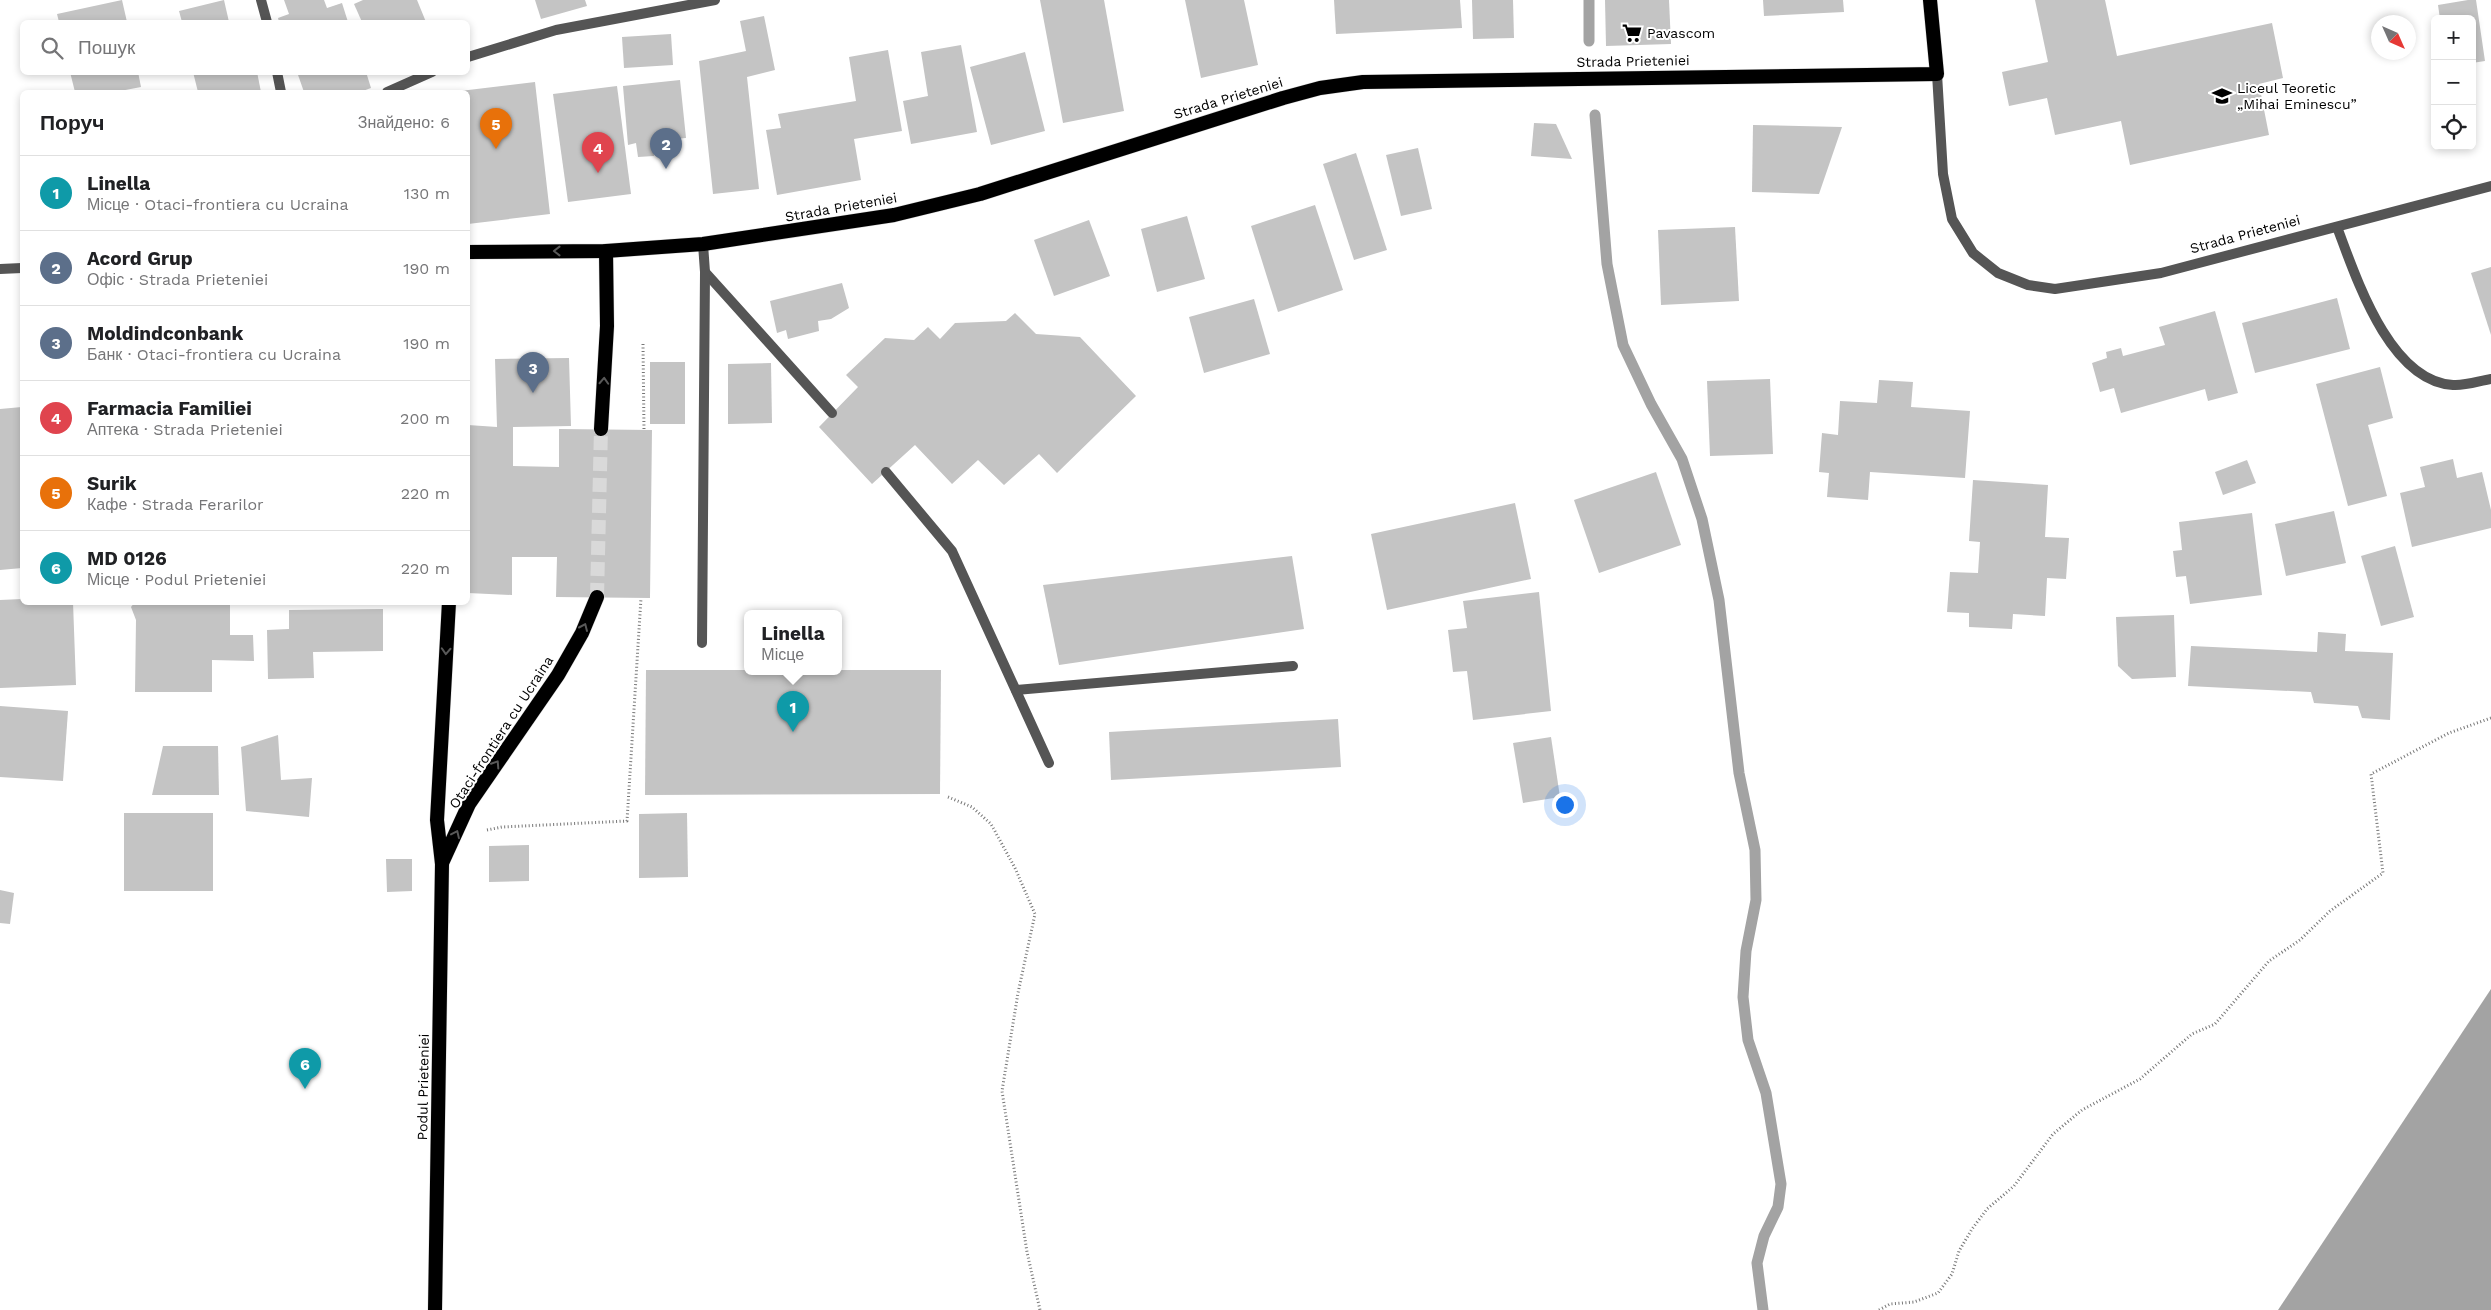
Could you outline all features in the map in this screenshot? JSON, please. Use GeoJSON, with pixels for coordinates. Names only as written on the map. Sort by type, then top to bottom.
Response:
{"type":"FeatureCollection","features":[{"type":"Feature","properties":{"kind":"highway"},"geometry":{"type":"LineString","coordinates":[[1930,0],[1936,74]]}},
{"type":"Feature","properties":{"kind":"highway","name":"Strada Prieteniei"},"geometry":{"type":"LineString","coordinates":[[470,252],[606,251],[703,244],[894,216],[980,194],[1320,88],[1363,82],[1936,74]]}},
{"type":"Feature","properties":{"kind":"highway"},"geometry":{"type":"LineString","coordinates":[[601,430],[607,326],[606,251]]}},
{"type":"Feature","properties":{"kind":"highway","name":"Otaci-frontiera cu Ucraina"},"geometry":{"type":"LineString","coordinates":[[442,864],[470,804],[558,676],[582,633],[597,598]]}},
{"type":"Feature","properties":{"kind":"highway","name":"Otaci-frontiera cu Ucraina"},"geometry":{"type":"LineString","coordinates":[[442,864],[437,820],[449,605]]}},
{"type":"Feature","properties":{"kind":"highway","name":"Podul Prieteniei"},"geometry":{"type":"LineString","coordinates":[[436,1310],[442,864]]}},
{"type":"Feature","properties":{"kind":"street"},"geometry":{"type":"LineString","coordinates":[[261,0],[266,20]]}},
{"type":"Feature","properties":{"kind":"street"},"geometry":{"type":"LineString","coordinates":[[470,56],[556,30],[715,0]]}},
{"type":"Feature","properties":{"kind":"street","name":"Strada Prieteniei"},"geometry":{"type":"LineString","coordinates":[[1936,74],[1943,174],[1952,219],[1973,253],[1998,272],[2028,285],[2055,289],[2161,273],[2491,186]]}},
{"type":"Feature","properties":{"kind":"street"},"geometry":{"type":"LineString","coordinates":[[278,75],[281,90]]}},
{"type":"Feature","properties":{"kind":"street"},"geometry":{"type":"LineString","coordinates":[[392,90],[425,75]]}},
{"type":"Feature","properties":{"kind":"street"},"geometry":{"type":"LineString","coordinates":[[2338,227],[2362,296],[2398,354],[2428,379],[2454,385],[2491,379]]}},
{"type":"Feature","properties":{"kind":"street"},"geometry":{"type":"LineString","coordinates":[[702,644],[705,272],[703,244]]}},
{"type":"Feature","properties":{"kind":"street"},"geometry":{"type":"LineString","coordinates":[[0,269],[20,268]]}},
{"type":"Feature","properties":{"kind":"street"},"geometry":{"type":"LineString","coordinates":[[705,272],[832,414]]}},
{"type":"Feature","properties":{"kind":"street"},"geometry":{"type":"LineString","coordinates":[[886,472],[952,551],[1049,763]]}},
{"type":"Feature","properties":{"kind":"street"},"geometry":{"type":"LineString","coordinates":[[1016,690],[1293,666]]}},
{"type":"Feature","properties":{"kind":"path"},"geometry":{"type":"LineString","coordinates":[[642,344],[644,430]]}},
{"type":"Feature","properties":{"kind":"path"},"geometry":{"type":"LineString","coordinates":[[485,831],[502,827],[627,821],[641,598]]}},
{"type":"Feature","properties":{"kind":"path"},"geometry":{"type":"LineString","coordinates":[[1879,1310],[1890,1304],[1914,1302],[1938,1293],[1952,1274],[1959,1251],[1972,1228],[1987,1208],[2014,1186],[2052,1134],[2082,1110],[2140,1079],[2192,1034],[2215,1024],[2269,961],[2300,940],[2330,911],[2383,873],[2371,774],[2449,733],[2491,718]]}},
{"type":"Feature","properties":{"kind":"path"},"geometry":{"type":"LineString","coordinates":[[948,797],[972,807],[991,824],[1015,868],[1035,914],[1018,993],[1002,1091],[1027,1252],[1040,1310]]}},
{"type":"Feature","properties":{"kind":"shaded area"},"geometry":{"type":"Polygon","coordinates":[[[2491,989],[2491,1310],[2278,1310],[2491,989]]]}},
{"type":"Feature","properties":{"kind":"building"},"geometry":{"type":"Polygon","coordinates":[[[122,0],[127,20],[58,20],[57,14],[122,0]]]}},
{"type":"Feature","properties":{"kind":"building"},"geometry":{"type":"Polygon","coordinates":[[[224,0],[229,20],[181,20],[179,11],[224,0]]]}},
{"type":"Feature","properties":{"kind":"building"},"geometry":{"type":"Polygon","coordinates":[[[284,0],[324,0],[327,8],[342,3],[347,20],[278,20],[278,18],[289,14],[284,0]]]}},
{"type":"Feature","properties":{"kind":"building"},"geometry":{"type":"Polygon","coordinates":[[[363,0],[417,0],[425,20],[361,20],[354,4],[363,0]]]}},
{"type":"Feature","properties":{"kind":"building"},"geometry":{"type":"Polygon","coordinates":[[[535,0],[585,0],[587,6],[541,19],[535,0]]]}},
{"type":"Feature","properties":{"kind":"building"},"geometry":{"type":"Polygon","coordinates":[[[1040,0],[1104,0],[1124,111],[1063,123],[1040,0]]]}},
{"type":"Feature","properties":{"kind":"building"},"geometry":{"type":"Polygon","coordinates":[[[1185,0],[1244,0],[1258,65],[1201,78],[1185,0]]]}},
{"type":"Feature","properties":{"kind":"building"},"geometry":{"type":"Polygon","coordinates":[[[1334,0],[1460,0],[1462,28],[1336,34],[1334,0]]]}},
{"type":"Feature","properties":{"kind":"building"},"geometry":{"type":"Polygon","coordinates":[[[1472,0],[1513,0],[1514,38],[1473,39],[1472,0]]]}},
{"type":"Feature","properties":{"kind":"building"},"geometry":{"type":"Polygon","coordinates":[[[1605,0],[1669,0],[1671,44],[1606,46],[1605,0]]]}},
{"type":"Feature","properties":{"kind":"building"},"geometry":{"type":"Polygon","coordinates":[[[1763,0],[1843,0],[1844,12],[1764,16],[1763,0]]]}},
{"type":"Feature","properties":{"kind":"building"},"geometry":{"type":"Polygon","coordinates":[[[2035,0],[2105,0],[2117,56],[2272,23],[2283,78],[2259,84],[2269,135],[2130,165],[2121,121],[2055,135],[2047,98],[2009,106],[2002,72],[2048,62],[2035,0]]]}},
{"type":"Feature","properties":{"kind":"building"},"geometry":{"type":"Polygon","coordinates":[[[2476,0],[2485,61],[2476,62],[2476,15],[2439,15],[2438,5],[2476,0]]]}},
{"type":"Feature","properties":{"kind":"building"},"geometry":{"type":"Polygon","coordinates":[[[764,16],[775,70],[747,77],[759,189],[713,194],[699,61],[746,51],[740,21],[764,16]]]}},
{"type":"Feature","properties":{"kind":"building"},"geometry":{"type":"Polygon","coordinates":[[[671,34],[673,65],[624,68],[622,37],[671,34]]]}},
{"type":"Feature","properties":{"kind":"building"},"geometry":{"type":"Polygon","coordinates":[[[961,45],[977,132],[911,144],[903,101],[928,96],[921,52],[961,45]]]}},
{"type":"Feature","properties":{"kind":"building"},"geometry":{"type":"Polygon","coordinates":[[[888,50],[902,131],[854,139],[861,180],[777,195],[766,130],[781,128],[778,114],[856,101],[849,57],[888,50]]]}},
{"type":"Feature","properties":{"kind":"building"},"geometry":{"type":"Polygon","coordinates":[[[1025,52],[1045,131],[991,145],[970,67],[1025,52]]]}},
{"type":"Feature","properties":{"kind":"building"},"geometry":{"type":"Polygon","coordinates":[[[71,75],[139,75],[141,87],[125,90],[74,90],[71,75]]]}},
{"type":"Feature","properties":{"kind":"building"},"geometry":{"type":"Polygon","coordinates":[[[194,75],[258,75],[261,90],[198,90],[194,75]]]}},
{"type":"Feature","properties":{"kind":"building"},"geometry":{"type":"Polygon","coordinates":[[[298,75],[367,75],[371,88],[366,90],[303,90],[298,75]]]}},
{"type":"Feature","properties":{"kind":"building"},"geometry":{"type":"Polygon","coordinates":[[[680,80],[686,138],[653,141],[654,156],[638,157],[636,143],[628,145],[623,86],[680,80]]]}},
{"type":"Feature","properties":{"kind":"building"},"geometry":{"type":"Polygon","coordinates":[[[535,82],[550,214],[470,224],[470,90],[468,90],[535,82]]]}},
{"type":"Feature","properties":{"kind":"building"},"geometry":{"type":"Polygon","coordinates":[[[617,86],[631,194],[568,202],[553,94],[617,86]]]}},
{"type":"Feature","properties":{"kind":"building"},"geometry":{"type":"Polygon","coordinates":[[[1534,123],[1556,124],[1572,159],[1531,156],[1534,123]]]}},
{"type":"Feature","properties":{"kind":"building"},"geometry":{"type":"Polygon","coordinates":[[[1753,125],[1842,127],[1819,194],[1752,192],[1753,125]]]}},
{"type":"Feature","properties":{"kind":"building"},"geometry":{"type":"Polygon","coordinates":[[[1418,148],[1432,209],[1401,216],[1386,155],[1418,148]]]}},
{"type":"Feature","properties":{"kind":"building"},"geometry":{"type":"Polygon","coordinates":[[[1356,153],[1387,250],[1354,260],[1323,164],[1356,153]]]}},
{"type":"Feature","properties":{"kind":"building"},"geometry":{"type":"Polygon","coordinates":[[[1315,205],[1343,290],[1278,312],[1251,226],[1315,205]]]}},
{"type":"Feature","properties":{"kind":"building"},"geometry":{"type":"Polygon","coordinates":[[[1187,216],[1205,279],[1157,292],[1141,229],[1187,216]]]}},
{"type":"Feature","properties":{"kind":"building"},"geometry":{"type":"Polygon","coordinates":[[[1089,220],[1110,276],[1054,296],[1034,240],[1089,220]]]}},
{"type":"Feature","properties":{"kind":"building"},"geometry":{"type":"Polygon","coordinates":[[[1735,227],[1739,301],[1661,305],[1658,230],[1735,227]]]}},
{"type":"Feature","properties":{"kind":"building"},"geometry":{"type":"Polygon","coordinates":[[[2491,267],[2491,335],[2471,273],[2491,267]]]}},
{"type":"Feature","properties":{"kind":"building"},"geometry":{"type":"Polygon","coordinates":[[[842,283],[849,308],[831,319],[818,321],[819,331],[788,339],[786,330],[777,333],[770,301],[842,283]]]}},
{"type":"Feature","properties":{"kind":"building"},"geometry":{"type":"Polygon","coordinates":[[[2337,298],[2350,349],[2255,373],[2242,323],[2337,298]]]}},
{"type":"Feature","properties":{"kind":"building"},"geometry":{"type":"Polygon","coordinates":[[[1254,299],[1270,354],[1204,373],[1189,317],[1254,299]]]}},
{"type":"Feature","properties":{"kind":"building"},"geometry":{"type":"Polygon","coordinates":[[[2215,311],[2238,393],[2208,401],[2205,389],[2121,413],[2114,388],[2100,392],[2092,363],[2107,358],[2106,352],[2121,348],[2123,356],[2165,345],[2159,327],[2215,311]]]}},
{"type":"Feature","properties":{"kind":"building"},"geometry":{"type":"Polygon","coordinates":[[[1015,313],[1036,334],[1080,337],[1136,396],[1057,473],[1039,454],[1004,485],[978,460],[952,484],[915,445],[872,484],[819,427],[858,387],[846,375],[885,338],[914,340],[928,327],[940,339],[955,323],[1006,321],[1015,313]]]}},
{"type":"Feature","properties":{"kind":"building"},"geometry":{"type":"Polygon","coordinates":[[[569,358],[571,426],[513,427],[513,466],[559,467],[559,429],[652,430],[650,598],[556,597],[557,557],[512,557],[512,595],[470,593],[470,425],[497,427],[495,359],[569,358]]]}},
{"type":"Feature","properties":{"kind":"building"},"geometry":{"type":"Polygon","coordinates":[[[650,362],[685,362],[685,424],[650,424],[650,362]]]}},
{"type":"Feature","properties":{"kind":"building"},"geometry":{"type":"Polygon","coordinates":[[[771,363],[772,423],[728,424],[728,364],[771,363]]]}},
{"type":"Feature","properties":{"kind":"building"},"geometry":{"type":"Polygon","coordinates":[[[2380,367],[2393,418],[2368,425],[2387,496],[2348,506],[2316,384],[2380,367]]]}},
{"type":"Feature","properties":{"kind":"building"},"geometry":{"type":"Polygon","coordinates":[[[1770,379],[1773,454],[1710,456],[1707,381],[1770,379]]]}},
{"type":"Feature","properties":{"kind":"building"},"geometry":{"type":"Polygon","coordinates":[[[1879,380],[1913,382],[1911,407],[1970,411],[1965,478],[1870,472],[1868,500],[1827,497],[1829,473],[1819,472],[1822,433],[1838,435],[1840,401],[1877,403],[1879,380]]]}},
{"type":"Feature","properties":{"kind":"building"},"geometry":{"type":"Polygon","coordinates":[[[20,407],[20,568],[0,570],[0,409],[20,407]]]}},
{"type":"Feature","properties":{"kind":"building"},"geometry":{"type":"Polygon","coordinates":[[[2453,459],[2457,478],[2482,472],[2491,510],[2491,528],[2412,547],[2400,493],[2425,487],[2420,467],[2453,459]]]}},
{"type":"Feature","properties":{"kind":"building"},"geometry":{"type":"Polygon","coordinates":[[[2247,460],[2256,483],[2223,495],[2215,472],[2247,460]]]}},
{"type":"Feature","properties":{"kind":"building"},"geometry":{"type":"Polygon","coordinates":[[[1656,472],[1681,545],[1599,573],[1574,500],[1656,472]]]}},
{"type":"Feature","properties":{"kind":"building"},"geometry":{"type":"Polygon","coordinates":[[[1973,480],[2048,485],[2045,537],[2069,538],[2066,579],[2047,578],[2045,616],[2013,614],[2012,629],[1969,627],[1969,613],[1947,612],[1950,572],[1978,573],[1980,542],[1969,541],[1973,480]]]}},
{"type":"Feature","properties":{"kind":"building"},"geometry":{"type":"Polygon","coordinates":[[[1515,503],[1531,579],[1387,610],[1371,534],[1515,503]]]}},
{"type":"Feature","properties":{"kind":"building"},"geometry":{"type":"Polygon","coordinates":[[[2334,511],[2346,563],[2286,576],[2275,524],[2334,511]]]}},
{"type":"Feature","properties":{"kind":"building"},"geometry":{"type":"Polygon","coordinates":[[[2252,513],[2262,595],[2190,604],[2186,576],[2176,577],[2173,551],[2182,550],[2179,522],[2252,513]]]}},
{"type":"Feature","properties":{"kind":"building"},"geometry":{"type":"Polygon","coordinates":[[[2395,546],[2414,617],[2381,626],[2361,556],[2395,546]]]}},
{"type":"Feature","properties":{"kind":"building"},"geometry":{"type":"Polygon","coordinates":[[[1292,556],[1304,629],[1059,665],[1043,585],[1292,556]]]}},
{"type":"Feature","properties":{"kind":"building"},"geometry":{"type":"Polygon","coordinates":[[[1539,592],[1551,711],[1473,720],[1467,671],[1453,672],[1448,630],[1467,628],[1463,601],[1539,592]]]}},
{"type":"Feature","properties":{"kind":"building"},"geometry":{"type":"Polygon","coordinates":[[[20,599],[20,605],[73,605],[76,685],[0,688],[0,600],[20,599]]]}},
{"type":"Feature","properties":{"kind":"building"},"geometry":{"type":"Polygon","coordinates":[[[133,605],[230,605],[230,635],[253,635],[254,661],[212,660],[212,692],[135,692],[136,620],[131,607],[133,605]]]}},
{"type":"Feature","properties":{"kind":"building"},"geometry":{"type":"Polygon","coordinates":[[[383,609],[383,651],[313,652],[314,678],[268,679],[267,630],[289,629],[289,610],[383,609]]]}},
{"type":"Feature","properties":{"kind":"building"},"geometry":{"type":"Polygon","coordinates":[[[2174,615],[2176,677],[2132,679],[2118,666],[2116,617],[2174,615]]]}},
{"type":"Feature","properties":{"kind":"building"},"geometry":{"type":"Polygon","coordinates":[[[2318,632],[2346,634],[2345,651],[2393,653],[2390,720],[2362,718],[2358,706],[2314,703],[2311,692],[2188,686],[2191,646],[2317,652],[2318,632]]]}},
{"type":"Feature","properties":{"kind":"building"},"geometry":{"type":"Polygon","coordinates":[[[646,670],[744,670],[744,675],[842,675],[842,670],[941,670],[940,794],[645,795],[646,670]]]}},
{"type":"Feature","properties":{"kind":"building"},"geometry":{"type":"Polygon","coordinates":[[[0,706],[68,711],[63,781],[0,777],[0,706]]]}},
{"type":"Feature","properties":{"kind":"building"},"geometry":{"type":"Polygon","coordinates":[[[1338,719],[1341,767],[1111,780],[1109,732],[1338,719]]]}},
{"type":"Feature","properties":{"kind":"building"},"geometry":{"type":"Polygon","coordinates":[[[278,735],[281,780],[312,778],[309,817],[246,811],[241,747],[278,735]]]}},
{"type":"Feature","properties":{"kind":"building"},"geometry":{"type":"Polygon","coordinates":[[[1551,737],[1560,797],[1523,803],[1513,743],[1551,737]]]}},
{"type":"Feature","properties":{"kind":"building"},"geometry":{"type":"Polygon","coordinates":[[[163,746],[218,746],[219,795],[152,795],[163,746]]]}},
{"type":"Feature","properties":{"kind":"building"},"geometry":{"type":"Polygon","coordinates":[[[124,813],[213,813],[213,891],[124,891],[124,813]]]}},
{"type":"Feature","properties":{"kind":"building"},"geometry":{"type":"Polygon","coordinates":[[[687,813],[688,877],[639,878],[639,814],[687,813]]]}},
{"type":"Feature","properties":{"kind":"building"},"geometry":{"type":"Polygon","coordinates":[[[529,845],[529,881],[489,882],[489,846],[529,845]]]}},
{"type":"Feature","properties":{"kind":"building"},"geometry":{"type":"Polygon","coordinates":[[[386,859],[412,859],[412,891],[387,892],[386,859]]]}},
{"type":"Feature","properties":{"kind":"building"},"geometry":{"type":"Polygon","coordinates":[[[0,890],[14,893],[10,924],[0,923],[0,890]]]}},
{"type":"Feature","properties":{"kind":"waterway"},"geometry":{"type":"LineString","coordinates":[[1589,0],[1589,41]]}},
{"type":"Feature","properties":{"kind":"waterway"},"geometry":{"type":"LineString","coordinates":[[1595,115],[1607,264],[1623,345],[1651,404],[1682,459],[1702,519],[1719,600],[1739,773],[1755,850],[1756,900],[1746,951],[1743,997],[1748,1040],[1766,1093],[1781,1184],[1778,1207],[1764,1236],[1757,1263],[1763,1310]]}},
{"type":"Feature","properties":{"kind":"tunnel"},"geometry":{"type":"LineString","coordinates":[[597,597],[601,429]]}},
{"type":"Feature","properties":{"kind":"place","name":"Pavascom"},"geometry":{"type":"Point","coordinates":[1632,33]}},
{"type":"Feature","properties":{"kind":"place","name":"Liceul Teoretic „Mihai Eminescu”"},"geometry":{"type":"Point","coordinates":[2222,96]}},
{"type":"Feature","properties":{"kind":"place","name":"Surik"},"geometry":{"type":"Point","coordinates":[496,149]}},
{"type":"Feature","properties":{"kind":"place","name":"Acord Grup"},"geometry":{"type":"Point","coordinates":[666,169]}},
{"type":"Feature","properties":{"kind":"place","name":"Farmacia Familiei"},"geometry":{"type":"Point","coordinates":[598,173]}},
{"type":"Feature","properties":{"kind":"place","name":"Moldindconbank"},"geometry":{"type":"Point","coordinates":[533,393]}},
{"type":"Feature","properties":{"kind":"place","name":"Linella"},"geometry":{"type":"Point","coordinates":[793,732]}},
{"type":"Feature","properties":{"kind":"place","name":"MD 0126"},"geometry":{"type":"Point","coordinates":[305,1089]}}]}
